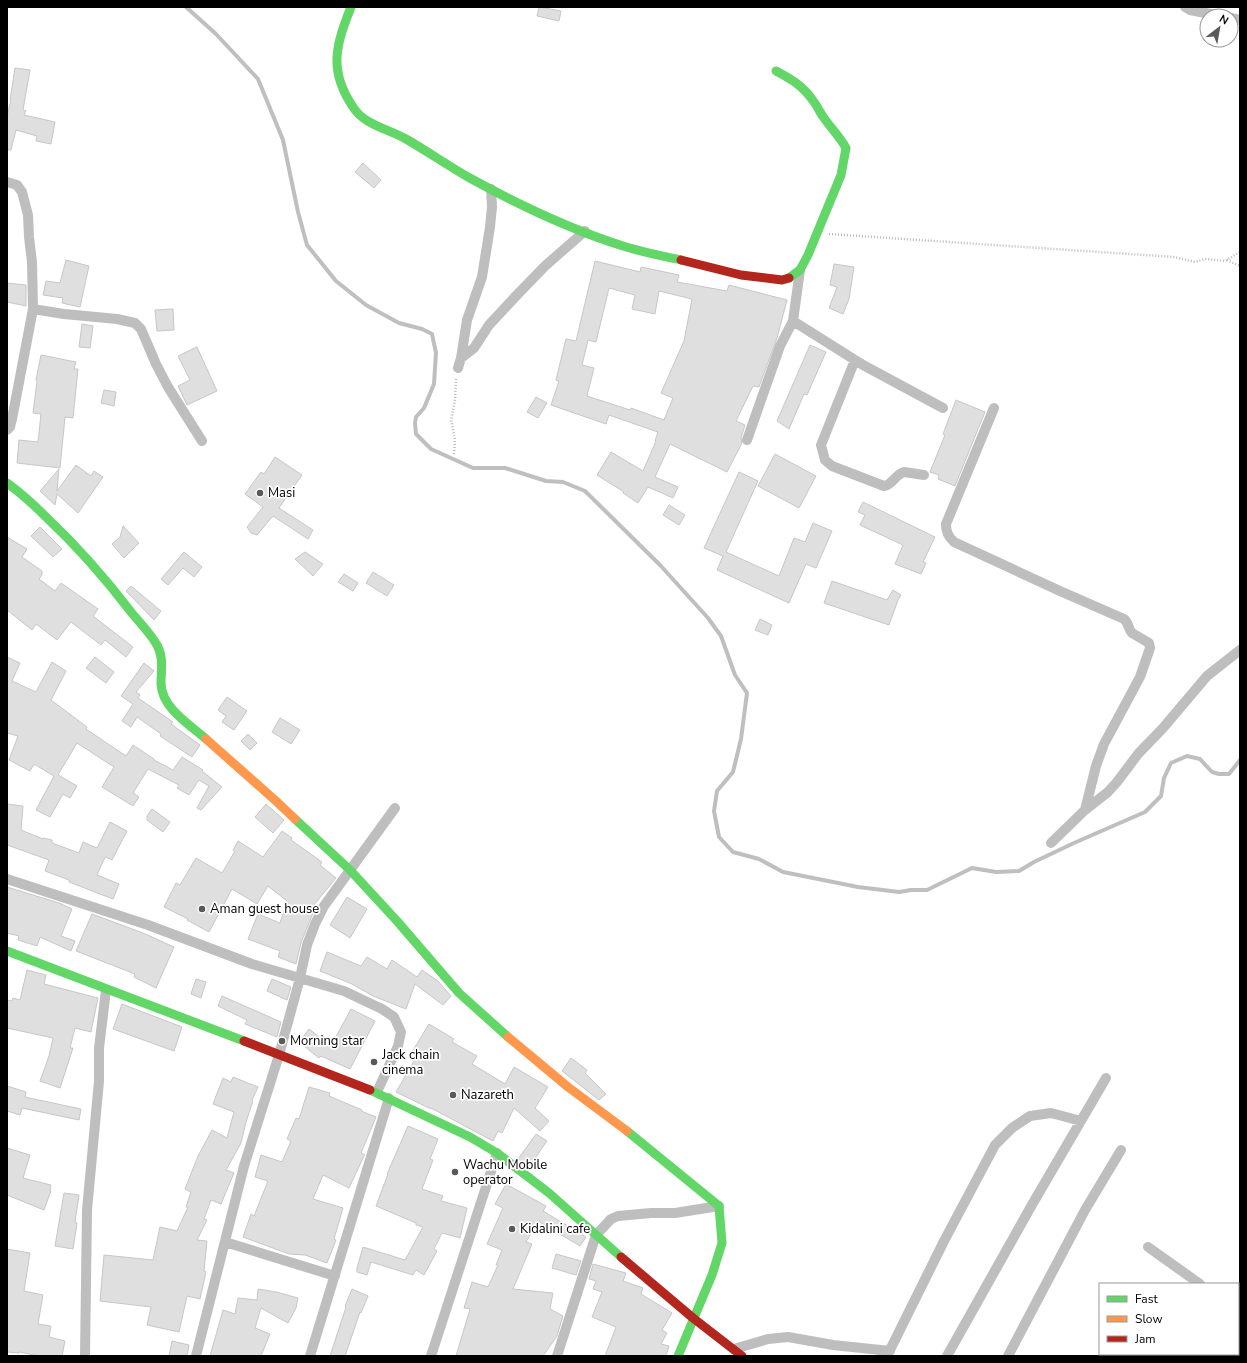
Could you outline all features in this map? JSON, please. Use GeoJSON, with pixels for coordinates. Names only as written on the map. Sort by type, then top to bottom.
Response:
{"type":"FeatureCollection","features":[{"type":"Feature","properties":{"kind":"street"},"geometry":{"type":"LineString","coordinates":[[351,7],[341,36],[336,59],[340,81],[353,108],[365,120],[396,134],[511,200],[585,232],[622,246],[741,276],[782,280],[792,277],[800,270]]}},
{"type":"Feature","properties":{"kind":"street"},"geometry":{"type":"LineString","coordinates":[[1185,7],[1190,10],[1199,12]]}},
{"type":"Feature","properties":{"kind":"street"},"geometry":{"type":"LineString","coordinates":[[747,440],[780,346],[793,321],[800,270],[808,255],[841,175],[846,148],[822,116],[804,88],[795,81],[776,71]]}},
{"type":"Feature","properties":{"kind":"street"},"geometry":{"type":"LineString","coordinates":[[7,182],[17,185],[22,192],[28,214],[28,237],[32,262],[33,309],[12,419],[10,427],[7,430]]}},
{"type":"Feature","properties":{"kind":"street"},"geometry":{"type":"LineString","coordinates":[[459,363],[467,320],[482,277],[492,214],[491,189]]}},
{"type":"Feature","properties":{"kind":"street"},"geometry":{"type":"LineString","coordinates":[[459,363],[474,348],[489,326],[515,297],[545,266],[585,232]]}},
{"type":"Feature","properties":{"kind":"street"},"geometry":{"type":"LineString","coordinates":[[33,309],[64,314],[118,319],[135,323],[141,329],[168,387],[202,441]]}},
{"type":"Feature","properties":{"kind":"street"},"geometry":{"type":"LineString","coordinates":[[793,321],[855,360],[942,408]]}},
{"type":"Feature","properties":{"kind":"street"},"geometry":{"type":"LineString","coordinates":[[855,360],[821,445],[825,460],[832,466],[884,486],[889,485],[901,473],[904,472],[924,475]]}},
{"type":"Feature","properties":{"kind":"street"},"geometry":{"type":"LineString","coordinates":[[994,408],[946,524],[948,536],[954,542],[1124,619],[1132,633],[1149,643],[1150,648],[1140,677],[1104,744],[1096,766],[1085,810]]}},
{"type":"Feature","properties":{"kind":"street"},"geometry":{"type":"LineString","coordinates":[[7,484],[13,487],[34,506],[82,552],[108,580],[159,648],[162,663],[161,691],[169,706],[276,801],[350,870],[397,921],[459,993],[491,1023],[568,1087],[641,1142],[719,1206],[722,1243],[712,1275],[678,1356]]}},
{"type":"Feature","properties":{"kind":"street"},"geometry":{"type":"LineString","coordinates":[[1051,843],[1085,810],[1113,787],[1138,754],[1208,676],[1240,650]]}},
{"type":"Feature","properties":{"kind":"street"},"geometry":{"type":"LineString","coordinates":[[196,1356],[244,1166],[279,1055],[308,944],[315,924],[324,906],[395,808]]}},
{"type":"Feature","properties":{"kind":"street"},"geometry":{"type":"LineString","coordinates":[[7,879],[148,924],[252,964],[344,991],[382,1008],[394,1016],[401,1032],[398,1046],[377,1092]]}},
{"type":"Feature","properties":{"kind":"street"},"geometry":{"type":"LineString","coordinates":[[7,951],[377,1092],[470,1137],[497,1153],[549,1193],[693,1318],[742,1356]]}},
{"type":"Feature","properties":{"kind":"street"},"geometry":{"type":"LineString","coordinates":[[85,1356],[87,1210],[99,1081],[99,1048],[106,990]]}},
{"type":"Feature","properties":{"kind":"street"},"geometry":{"type":"LineString","coordinates":[[947,1356],[1033,1203],[1106,1078]]}},
{"type":"Feature","properties":{"kind":"street"},"geometry":{"type":"LineString","coordinates":[[310,1356],[389,1098]]}},
{"type":"Feature","properties":{"kind":"street"},"geometry":{"type":"LineString","coordinates":[[734,1349],[768,1339],[788,1337],[888,1353],[995,1145],[1012,1128],[1030,1116],[1051,1113],[1081,1121]]}},
{"type":"Feature","properties":{"kind":"street"},"geometry":{"type":"LineString","coordinates":[[1008,1356],[1085,1210],[1121,1150]]}},
{"type":"Feature","properties":{"kind":"street"},"geometry":{"type":"LineString","coordinates":[[431,1356],[497,1153]]}},
{"type":"Feature","properties":{"kind":"street"},"geometry":{"type":"LineString","coordinates":[[557,1356],[596,1235],[611,1219],[618,1216],[651,1213],[675,1213],[719,1206]]}},
{"type":"Feature","properties":{"kind":"street"},"geometry":{"type":"LineString","coordinates":[[225,1242],[335,1276]]}},
{"type":"Feature","properties":{"kind":"street"},"geometry":{"type":"LineString","coordinates":[[1148,1247],[1199,1283]]}},
{"type":"Feature","properties":{"kind":"path"},"geometry":{"type":"LineString","coordinates":[[817,233],[1174,257],[1195,262],[1205,259],[1227,260],[1240,266]]}},
{"type":"Feature","properties":{"kind":"path"},"geometry":{"type":"LineString","coordinates":[[1227,260],[1240,252]]}},
{"type":"Feature","properties":{"kind":"path"},"geometry":{"type":"LineString","coordinates":[[454,454],[455,440],[451,420],[459,363]]}},
{"type":"Feature","properties":{"kind":"building"},"geometry":{"type":"Polygon","coordinates":[[[539,7],[561,11],[559,21],[537,16],[539,7]]]}},
{"type":"Feature","properties":{"kind":"building"},"geometry":{"type":"Polygon","coordinates":[[[15,68],[30,70],[23,110],[26,111],[24,115],[55,122],[51,144],[36,141],[37,136],[16,130],[11,150],[7,150],[7,116],[11,100],[15,68]]]}},
{"type":"Feature","properties":{"kind":"building"},"geometry":{"type":"Polygon","coordinates":[[[363,163],[381,180],[374,188],[355,172],[363,163]]]}},
{"type":"Feature","properties":{"kind":"building"},"geometry":{"type":"Polygon","coordinates":[[[66,260],[89,266],[80,307],[62,303],[63,298],[43,295],[46,281],[60,283],[66,260]]]}},
{"type":"Feature","properties":{"kind":"building"},"geometry":{"type":"Polygon","coordinates":[[[595,261],[640,272],[641,267],[679,275],[677,282],[727,291],[729,285],[787,300],[777,338],[759,387],[753,386],[736,421],[745,425],[741,438],[742,443],[727,472],[670,444],[655,477],[678,487],[673,498],[648,487],[638,503],[597,475],[611,452],[643,471],[656,441],[658,432],[609,415],[606,424],[551,405],[559,381],[556,380],[566,339],[576,341],[595,261]],[[609,288],[596,342],[588,340],[582,365],[594,368],[587,396],[630,410],[631,408],[664,420],[673,398],[661,393],[684,341],[692,299],[659,291],[655,314],[632,309],[635,295],[609,288]]]}},
{"type":"Feature","properties":{"kind":"building"},"geometry":{"type":"Polygon","coordinates":[[[834,264],[854,267],[849,299],[843,314],[829,308],[837,287],[830,285],[834,264]]]}},
{"type":"Feature","properties":{"kind":"building"},"geometry":{"type":"Polygon","coordinates":[[[7,283],[26,285],[26,306],[7,302],[7,283]]]}},
{"type":"Feature","properties":{"kind":"building"},"geometry":{"type":"Polygon","coordinates":[[[173,309],[174,330],[157,331],[155,310],[173,309]]]}},
{"type":"Feature","properties":{"kind":"building"},"geometry":{"type":"Polygon","coordinates":[[[82,324],[93,326],[90,348],[79,347],[82,324]]]}},
{"type":"Feature","properties":{"kind":"building"},"geometry":{"type":"Polygon","coordinates":[[[810,345],[826,352],[807,395],[804,394],[789,429],[777,421],[810,345]]]}},
{"type":"Feature","properties":{"kind":"building"},"geometry":{"type":"Polygon","coordinates":[[[197,347],[217,391],[187,405],[178,386],[190,380],[178,356],[197,347]]]}},
{"type":"Feature","properties":{"kind":"building"},"geometry":{"type":"Polygon","coordinates":[[[41,355],[76,362],[74,369],[78,369],[73,418],[65,417],[60,468],[17,463],[19,440],[38,442],[41,414],[33,413],[36,380],[41,355]]]}},
{"type":"Feature","properties":{"kind":"building"},"geometry":{"type":"Polygon","coordinates":[[[104,390],[116,392],[114,406],[101,403],[104,390]]]}},
{"type":"Feature","properties":{"kind":"building"},"geometry":{"type":"Polygon","coordinates":[[[536,397],[547,403],[538,418],[527,412],[536,397]]]}},
{"type":"Feature","properties":{"kind":"building"},"geometry":{"type":"Polygon","coordinates":[[[956,400],[985,412],[955,486],[938,479],[939,475],[930,472],[945,435],[943,434],[956,400]]]}},
{"type":"Feature","properties":{"kind":"building"},"geometry":{"type":"Polygon","coordinates":[[[775,454],[816,476],[799,508],[758,486],[775,454]]]}},
{"type":"Feature","properties":{"kind":"building"},"geometry":{"type":"Polygon","coordinates":[[[275,457],[302,475],[279,508],[313,530],[308,539],[273,516],[257,535],[251,533],[247,527],[263,507],[245,494],[261,472],[264,474],[275,457]]]}},
{"type":"Feature","properties":{"kind":"building"},"geometry":{"type":"Polygon","coordinates":[[[76,465],[91,476],[94,471],[103,477],[78,513],[57,494],[55,505],[40,491],[59,469],[57,491],[76,465]]]}},
{"type":"Feature","properties":{"kind":"building"},"geometry":{"type":"Polygon","coordinates":[[[739,472],[758,481],[726,552],[779,576],[794,538],[805,542],[813,523],[832,531],[816,568],[806,564],[789,603],[717,570],[723,556],[704,548],[739,472]]]}},
{"type":"Feature","properties":{"kind":"building"},"geometry":{"type":"Polygon","coordinates":[[[863,502],[935,537],[923,562],[926,563],[921,574],[895,564],[903,545],[860,525],[865,515],[858,512],[863,502]]]}},
{"type":"Feature","properties":{"kind":"building"},"geometry":{"type":"Polygon","coordinates":[[[669,505],[685,515],[679,525],[663,515],[669,505]]]}},
{"type":"Feature","properties":{"kind":"building"},"geometry":{"type":"Polygon","coordinates":[[[123,526],[139,543],[124,558],[112,544],[120,537],[123,526]]]}},
{"type":"Feature","properties":{"kind":"building"},"geometry":{"type":"Polygon","coordinates":[[[40,527],[62,549],[53,557],[31,536],[40,527]]]}},
{"type":"Feature","properties":{"kind":"building"},"geometry":{"type":"Polygon","coordinates":[[[7,537],[27,549],[22,557],[42,571],[42,575],[39,579],[55,591],[61,583],[98,609],[93,616],[133,647],[126,657],[105,640],[101,645],[71,622],[57,640],[36,624],[32,630],[7,610],[7,537]]]}},
{"type":"Feature","properties":{"kind":"building"},"geometry":{"type":"Polygon","coordinates":[[[184,552],[202,567],[194,577],[183,568],[168,585],[161,579],[184,552]]]}},
{"type":"Feature","properties":{"kind":"building"},"geometry":{"type":"Polygon","coordinates":[[[305,552],[323,564],[313,576],[295,559],[305,552]]]}},
{"type":"Feature","properties":{"kind":"building"},"geometry":{"type":"Polygon","coordinates":[[[373,572],[394,585],[387,596],[366,583],[373,572]]]}},
{"type":"Feature","properties":{"kind":"building"},"geometry":{"type":"Polygon","coordinates":[[[344,574],[358,583],[353,591],[338,582],[344,574]]]}},
{"type":"Feature","properties":{"kind":"building"},"geometry":{"type":"Polygon","coordinates":[[[832,581],[887,600],[893,590],[901,595],[889,625],[824,603],[832,581]]]}},
{"type":"Feature","properties":{"kind":"building"},"geometry":{"type":"Polygon","coordinates":[[[131,586],[161,611],[154,620],[126,591],[131,586]]]}},
{"type":"Feature","properties":{"kind":"building"},"geometry":{"type":"Polygon","coordinates":[[[760,619],[772,625],[768,635],[755,630],[760,619]]]}},
{"type":"Feature","properties":{"kind":"building"},"geometry":{"type":"Polygon","coordinates":[[[7,657],[20,663],[12,681],[36,692],[52,662],[66,671],[51,700],[87,727],[86,729],[126,756],[133,745],[154,760],[173,770],[182,757],[203,770],[202,771],[222,787],[201,810],[197,808],[209,786],[199,780],[189,795],[177,788],[179,785],[148,769],[133,793],[139,797],[133,806],[102,787],[114,767],[77,743],[58,775],[77,786],[70,798],[63,794],[50,817],[36,810],[54,776],[34,764],[30,771],[9,760],[18,736],[7,733],[7,657]]]}},
{"type":"Feature","properties":{"kind":"building"},"geometry":{"type":"Polygon","coordinates":[[[95,657],[114,672],[106,683],[86,668],[95,657]]]}},
{"type":"Feature","properties":{"kind":"building"},"geometry":{"type":"Polygon","coordinates":[[[144,663],[154,671],[136,692],[140,695],[138,698],[173,722],[171,724],[200,745],[192,757],[160,736],[161,734],[137,717],[131,727],[122,721],[133,704],[121,696],[144,663]]]}},
{"type":"Feature","properties":{"kind":"building"},"geometry":{"type":"Polygon","coordinates":[[[227,697],[247,711],[234,730],[222,722],[226,716],[218,710],[227,697]]]}},
{"type":"Feature","properties":{"kind":"building"},"geometry":{"type":"Polygon","coordinates":[[[280,718],[300,730],[291,744],[272,732],[280,718]]]}},
{"type":"Feature","properties":{"kind":"building"},"geometry":{"type":"Polygon","coordinates":[[[248,734],[257,743],[250,750],[241,741],[248,734]]]}},
{"type":"Feature","properties":{"kind":"building"},"geometry":{"type":"Polygon","coordinates":[[[7,804],[23,806],[21,830],[43,839],[52,840],[52,843],[79,853],[83,842],[97,848],[110,822],[127,831],[112,860],[105,857],[97,875],[119,884],[113,899],[45,871],[49,860],[7,845],[7,804]]]}},
{"type":"Feature","properties":{"kind":"building"},"geometry":{"type":"Polygon","coordinates":[[[266,804],[284,820],[273,833],[255,817],[266,804]]]}},
{"type":"Feature","properties":{"kind":"building"},"geometry":{"type":"Polygon","coordinates":[[[152,809],[170,822],[163,832],[147,820],[147,816],[152,809]]]}},
{"type":"Feature","properties":{"kind":"building"},"geometry":{"type":"Polygon","coordinates":[[[282,831],[292,838],[291,840],[322,862],[320,865],[336,878],[313,906],[315,908],[301,943],[296,964],[278,957],[280,951],[248,939],[258,914],[280,923],[287,901],[268,886],[257,904],[232,889],[209,932],[164,907],[176,883],[180,885],[196,858],[222,873],[235,851],[233,850],[238,841],[263,857],[282,831]]]}},
{"type":"Feature","properties":{"kind":"building"},"geometry":{"type":"Polygon","coordinates":[[[7,887],[59,903],[72,909],[61,936],[75,941],[71,951],[40,937],[37,946],[18,940],[19,936],[7,933],[7,887]]]}},
{"type":"Feature","properties":{"kind":"building"},"geometry":{"type":"Polygon","coordinates":[[[347,897],[367,909],[350,938],[330,925],[347,897]]]}},
{"type":"Feature","properties":{"kind":"building"},"geometry":{"type":"Polygon","coordinates":[[[92,914],[143,933],[174,947],[156,988],[134,977],[135,974],[76,951],[92,914]]]}},
{"type":"Feature","properties":{"kind":"building"},"geometry":{"type":"Polygon","coordinates":[[[327,952],[361,966],[367,957],[387,969],[392,960],[417,977],[422,970],[438,981],[451,996],[443,1005],[415,984],[406,1009],[373,996],[352,984],[320,971],[327,952]]]}},
{"type":"Feature","properties":{"kind":"building"},"geometry":{"type":"Polygon","coordinates":[[[27,970],[46,975],[44,984],[98,998],[91,1032],[75,1028],[70,1048],[73,1048],[60,1088],[40,1081],[49,1056],[53,1038],[7,1028],[7,1000],[12,1001],[13,998],[20,1000],[27,970]]]}},
{"type":"Feature","properties":{"kind":"building"},"geometry":{"type":"Polygon","coordinates":[[[196,979],[206,982],[201,998],[191,994],[196,979]]]}},
{"type":"Feature","properties":{"kind":"building"},"geometry":{"type":"Polygon","coordinates":[[[272,979],[291,987],[287,1000],[267,991],[272,979]]]}},
{"type":"Feature","properties":{"kind":"building"},"geometry":{"type":"Polygon","coordinates":[[[222,996],[281,1022],[277,1037],[245,1024],[247,1020],[218,1006],[222,996]]]}},
{"type":"Feature","properties":{"kind":"building"},"geometry":{"type":"Polygon","coordinates":[[[122,1004],[182,1027],[174,1051],[113,1029],[122,1004]]]}},
{"type":"Feature","properties":{"kind":"building"},"geometry":{"type":"Polygon","coordinates":[[[351,1009],[375,1021],[350,1069],[321,1056],[319,1058],[299,1042],[309,1029],[331,1046],[351,1009]]]}},
{"type":"Feature","properties":{"kind":"building"},"geometry":{"type":"Polygon","coordinates":[[[429,1024],[454,1039],[452,1042],[477,1056],[472,1064],[505,1084],[514,1067],[548,1087],[535,1108],[549,1121],[540,1131],[514,1108],[502,1133],[498,1131],[493,1141],[431,1108],[396,1092],[417,1056],[412,1052],[429,1024]]]}},
{"type":"Feature","properties":{"kind":"building"},"geometry":{"type":"Polygon","coordinates":[[[571,1058],[587,1070],[585,1073],[606,1094],[599,1100],[562,1071],[571,1058]]]}},
{"type":"Feature","properties":{"kind":"building"},"geometry":{"type":"Polygon","coordinates":[[[233,1077],[258,1087],[252,1100],[253,1101],[241,1143],[226,1170],[234,1173],[221,1204],[211,1200],[204,1219],[207,1220],[197,1240],[207,1241],[204,1271],[206,1272],[200,1299],[187,1296],[179,1332],[147,1325],[151,1307],[100,1301],[104,1255],[153,1260],[160,1227],[177,1231],[188,1207],[186,1207],[191,1192],[185,1189],[198,1156],[212,1130],[227,1138],[234,1112],[213,1104],[223,1078],[231,1082],[233,1077]]]}},
{"type":"Feature","properties":{"kind":"building"},"geometry":{"type":"Polygon","coordinates":[[[7,1086],[26,1092],[25,1097],[81,1109],[79,1120],[22,1108],[20,1115],[7,1111],[7,1086]]]}},
{"type":"Feature","properties":{"kind":"building"},"geometry":{"type":"Polygon","coordinates":[[[309,1087],[330,1093],[329,1096],[376,1117],[361,1153],[365,1155],[349,1188],[323,1175],[313,1199],[343,1208],[334,1239],[336,1240],[327,1263],[305,1255],[289,1254],[243,1237],[251,1214],[254,1216],[268,1181],[255,1177],[261,1155],[282,1162],[291,1141],[287,1139],[296,1118],[299,1119],[309,1087]]]}},
{"type":"Feature","properties":{"kind":"building"},"geometry":{"type":"Polygon","coordinates":[[[408,1126],[438,1139],[430,1159],[433,1160],[422,1189],[443,1196],[441,1201],[467,1208],[460,1238],[442,1233],[434,1249],[437,1251],[424,1275],[416,1270],[413,1275],[371,1262],[367,1275],[357,1272],[363,1247],[405,1260],[423,1227],[376,1206],[387,1174],[408,1126]]]}},
{"type":"Feature","properties":{"kind":"building"},"geometry":{"type":"Polygon","coordinates":[[[536,1134],[547,1141],[529,1167],[518,1159],[536,1134]]]}},
{"type":"Feature","properties":{"kind":"building"},"geometry":{"type":"Polygon","coordinates":[[[7,1148],[30,1155],[23,1178],[51,1185],[51,1191],[44,1210],[7,1195],[7,1148]]]}},
{"type":"Feature","properties":{"kind":"building"},"geometry":{"type":"Polygon","coordinates":[[[506,1184],[546,1206],[543,1211],[586,1237],[580,1246],[538,1221],[526,1242],[532,1244],[513,1289],[553,1293],[550,1309],[563,1316],[557,1336],[543,1356],[456,1356],[470,1309],[464,1308],[472,1282],[488,1287],[498,1265],[496,1265],[502,1250],[487,1244],[503,1208],[495,1204],[506,1184]]]}},
{"type":"Feature","properties":{"kind":"building"},"geometry":{"type":"Polygon","coordinates":[[[64,1193],[79,1195],[73,1249],[55,1246],[64,1193]]]}},
{"type":"Feature","properties":{"kind":"building"},"geometry":{"type":"Polygon","coordinates":[[[7,1249],[30,1253],[24,1291],[43,1295],[38,1324],[51,1326],[49,1337],[65,1341],[62,1356],[40,1356],[19,1352],[7,1352],[7,1249]]]}},
{"type":"Feature","properties":{"kind":"building"},"geometry":{"type":"Polygon","coordinates":[[[556,1254],[581,1261],[576,1275],[552,1268],[556,1254]]]}},
{"type":"Feature","properties":{"kind":"building"},"geometry":{"type":"Polygon","coordinates":[[[593,1264],[626,1273],[623,1281],[643,1288],[641,1294],[672,1313],[662,1330],[667,1333],[661,1344],[669,1346],[666,1356],[605,1356],[616,1327],[592,1317],[602,1292],[593,1289],[596,1281],[589,1279],[593,1264]]]}},
{"type":"Feature","properties":{"kind":"building"},"geometry":{"type":"Polygon","coordinates":[[[258,1289],[298,1298],[296,1308],[288,1323],[261,1308],[255,1328],[270,1334],[261,1356],[210,1356],[223,1310],[235,1314],[238,1298],[257,1300],[258,1289]]]}},
{"type":"Feature","properties":{"kind":"building"},"geometry":{"type":"Polygon","coordinates":[[[352,1289],[368,1296],[361,1313],[360,1312],[345,1356],[330,1356],[346,1307],[345,1306],[352,1289]]]}},
{"type":"Feature","properties":{"kind":"building"},"geometry":{"type":"Polygon","coordinates":[[[172,1341],[189,1345],[187,1356],[169,1356],[172,1341]]]}},
{"type":"Feature","properties":{"kind":"waterway"},"geometry":{"type":"LineString","coordinates":[[186,7],[216,34],[258,79],[283,140],[298,212],[307,245],[336,281],[366,305],[399,323],[422,329],[432,334],[436,353],[434,384],[424,408],[416,417],[416,434],[431,449],[473,468],[505,468],[546,481],[563,482],[585,491],[660,565],[708,618],[721,636],[735,675],[747,693],[741,739],[733,772],[717,791],[714,811],[719,837],[733,852],[759,859],[783,872],[858,887],[899,892],[927,890],[972,868],[996,872],[1019,871],[1034,862],[1074,843],[1145,812],[1161,796],[1164,778],[1171,763],[1187,756],[1200,759],[1212,772],[1219,774],[1229,774],[1240,760]]}},
{"type":"Feature","properties":{"kind":"traffic: fast"},"geometry":{"type":"LineString","coordinates":[[351,7],[341,33],[338,46],[337,69],[345,94],[353,107],[364,118],[377,126],[399,135],[487,187],[544,215],[583,232],[623,246],[681,260]]}},
{"type":"Feature","properties":{"kind":"traffic: fast"},"geometry":{"type":"LineString","coordinates":[[776,71],[793,81],[806,92],[846,148],[841,175],[808,255],[800,270],[789,278]]}},
{"type":"Feature","properties":{"kind":"traffic: fast"},"geometry":{"type":"LineString","coordinates":[[7,483],[32,504],[80,551],[148,632],[157,645],[161,655],[161,684],[166,701],[178,715],[206,739]]}},
{"type":"Feature","properties":{"kind":"traffic: fast"},"geometry":{"type":"LineString","coordinates":[[295,819],[350,870],[397,921],[459,993],[508,1037]]}},
{"type":"Feature","properties":{"kind":"traffic: fast"},"geometry":{"type":"LineString","coordinates":[[7,951],[244,1041]]}},
{"type":"Feature","properties":{"kind":"traffic: fast"},"geometry":{"type":"LineString","coordinates":[[370,1090],[470,1137],[497,1153],[549,1193],[621,1257]]}},
{"type":"Feature","properties":{"kind":"traffic: fast"},"geometry":{"type":"LineString","coordinates":[[627,1131],[719,1206],[722,1243],[712,1275],[678,1356]]}},
{"type":"Feature","properties":{"kind":"traffic: slow"},"geometry":{"type":"LineString","coordinates":[[206,739],[295,819]]}},
{"type":"Feature","properties":{"kind":"traffic: slow"},"geometry":{"type":"LineString","coordinates":[[508,1037],[568,1087],[627,1131]]}},
{"type":"Feature","properties":{"kind":"traffic: jam"},"geometry":{"type":"LineString","coordinates":[[681,260],[741,275],[782,280],[789,278]]}},
{"type":"Feature","properties":{"kind":"traffic: jam"},"geometry":{"type":"LineString","coordinates":[[244,1041],[370,1090]]}},
{"type":"Feature","properties":{"kind":"traffic: jam"},"geometry":{"type":"LineString","coordinates":[[621,1257],[693,1318],[742,1356]]}},
{"type":"Feature","properties":{"kind":"place","name":"Masi"},"geometry":{"type":"Point","coordinates":[260,493]}},
{"type":"Feature","properties":{"kind":"place","name":"Aman guest house"},"geometry":{"type":"Point","coordinates":[202,909]}},
{"type":"Feature","properties":{"kind":"place","name":"Morning star"},"geometry":{"type":"Point","coordinates":[282,1041]}},
{"type":"Feature","properties":{"kind":"place","name":"Jack chain cinema"},"geometry":{"type":"Point","coordinates":[374,1062]}},
{"type":"Feature","properties":{"kind":"place","name":"Nazareth"},"geometry":{"type":"Point","coordinates":[453,1095]}},
{"type":"Feature","properties":{"kind":"place","name":"Wachu Mobile operator"},"geometry":{"type":"Point","coordinates":[455,1172]}},
{"type":"Feature","properties":{"kind":"place","name":"Kidalini cafe"},"geometry":{"type":"Point","coordinates":[512,1229]}}]}
